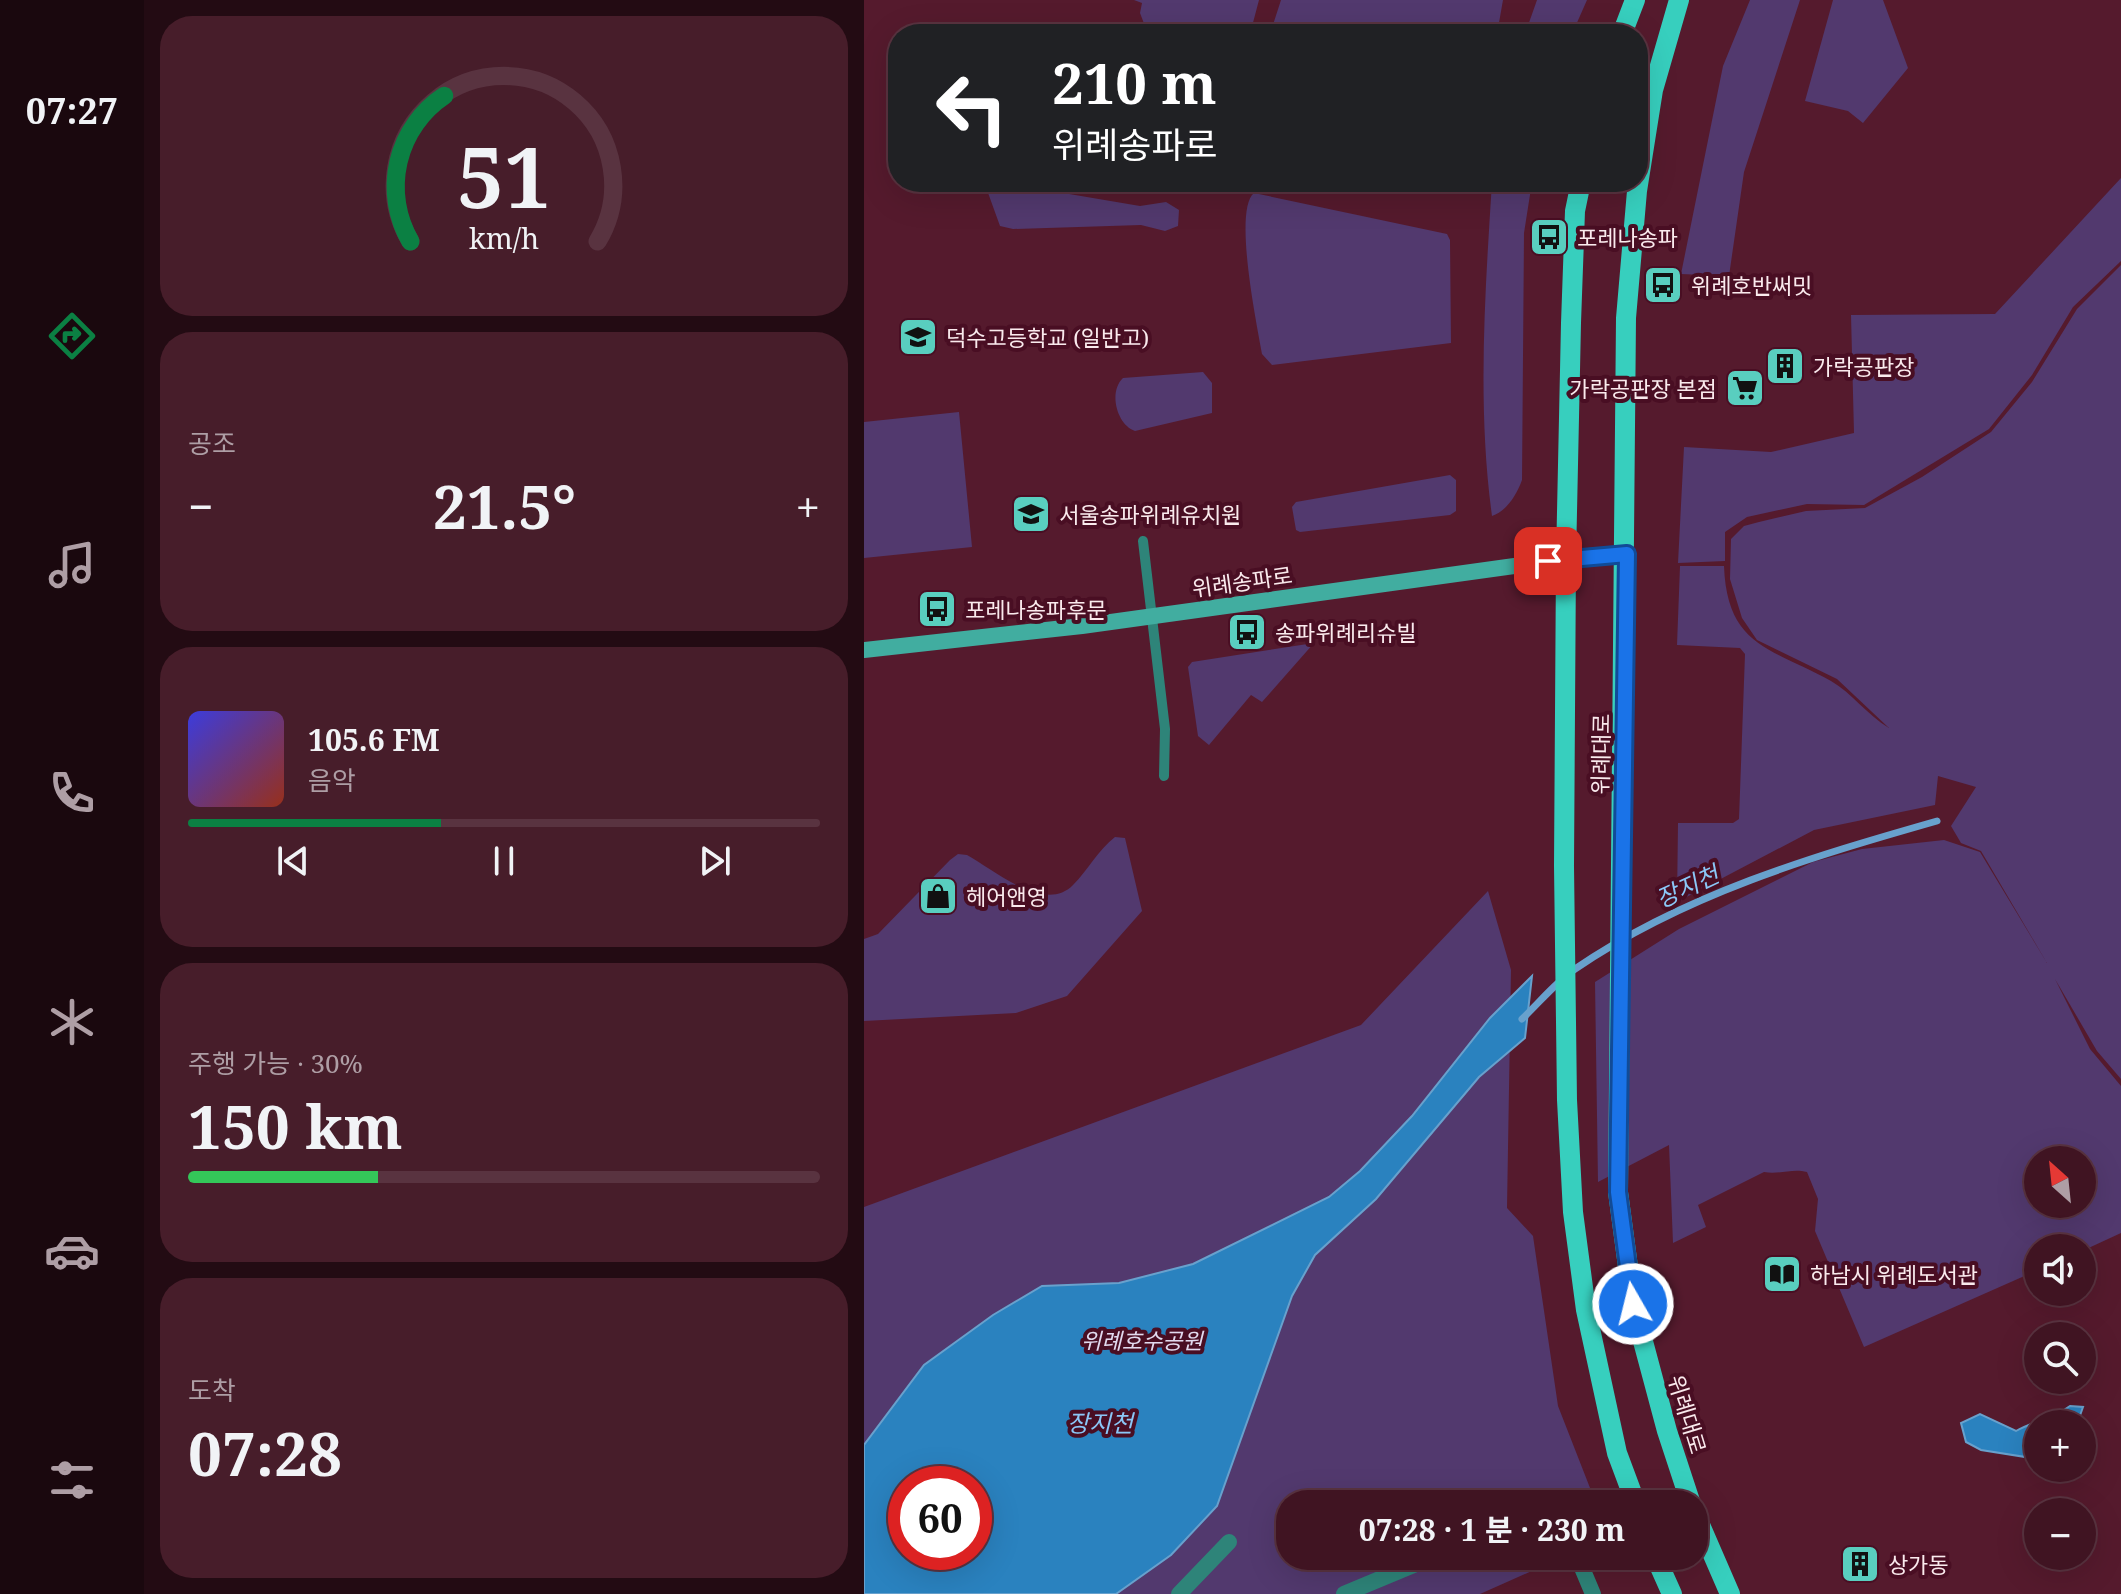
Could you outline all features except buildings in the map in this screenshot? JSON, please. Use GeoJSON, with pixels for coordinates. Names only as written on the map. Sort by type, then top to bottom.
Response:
{"type":"FeatureCollection","features":[{"type":"Feature","properties":{"kind":"main road"},"geometry":{"type":"LineString","coordinates":[[1626,24],[1635,0]]}},
{"type":"Feature","properties":{"kind":"main road","name":"위례대로"},"geometry":{"type":"LineString","coordinates":[[1648,122],[1653,90],[1679,0]]}},
{"type":"Feature","properties":{"kind":"main road","name":"위례대로"},"geometry":{"type":"LineString","coordinates":[[1579,192],[1575,211],[1571,323],[1564,866],[1573,1212],[1589,1325],[1617,1453],[1631,1490]]}},
{"type":"Feature","properties":{"kind":"main road","name":"위례대로"},"geometry":{"type":"LineString","coordinates":[[1637,192],[1626,318],[1627,554],[1618,1192],[1633,1304],[1671,1448],[1686,1490]]}},
{"type":"Feature","properties":{"kind":"main road","name":"위례송파로"},"geometry":{"type":"LineString","coordinates":[[864,650],[1152,616],[1566,559],[1627,554]]}},
{"type":"Feature","properties":{"kind":"main road"},"geometry":{"type":"LineString","coordinates":[[1708,1543],[1730,1594]]}},
{"type":"Feature","properties":{"kind":"main road"},"geometry":{"type":"LineString","coordinates":[[1661,1570],[1672,1594]]}},
{"type":"Feature","properties":{"kind":"street"},"geometry":{"type":"LineString","coordinates":[[1179,1594],[1229,1542]]}},
{"type":"Feature","properties":{"kind":"street"},"geometry":{"type":"LineString","coordinates":[[1344,1594],[1401,1570]]}},
{"type":"Feature","properties":{"kind":"street"},"geometry":{"type":"LineString","coordinates":[[1583,1570],[1593,1594]]}},
{"type":"Feature","properties":{"kind":"lane"},"geometry":{"type":"LineString","coordinates":[[1143,541],[1165,729],[1164,776]]}},
{"type":"Feature","properties":{"kind":"green space"},"geometry":{"type":"Polygon","coordinates":[[[1134,0],[1259,0],[1253,24],[1144,24],[1140,13],[1142,3],[1134,0]]]}},
{"type":"Feature","properties":{"kind":"green space"},"geometry":{"type":"Polygon","coordinates":[[[1281,0],[1503,0],[1499,24],[1273,24],[1281,0]]]}},
{"type":"Feature","properties":{"kind":"green space"},"geometry":{"type":"Polygon","coordinates":[[[1537,0],[1587,0],[1576,24],[1529,24],[1537,0]]]}},
{"type":"Feature","properties":{"kind":"green space"},"geometry":{"type":"Polygon","coordinates":[[[1750,0],[1800,0],[1744,172],[1729,276],[1681,274],[1723,66],[1750,0]]]}},
{"type":"Feature","properties":{"kind":"green space"},"geometry":{"type":"Polygon","coordinates":[[[1833,0],[1883,0],[1908,68],[1863,123],[1848,111],[1805,101],[1833,0]]]}},
{"type":"Feature","properties":{"kind":"green space"},"geometry":{"type":"Polygon","coordinates":[[[2121,178],[2121,261],[2073,307],[2032,375],[1989,429],[1864,505],[1807,504],[1747,517],[1725,532],[1725,561],[1678,563],[1684,447],[1771,452],[1854,433],[1851,315],[1995,314],[2121,178]]]}},
{"type":"Feature","properties":{"kind":"green space"},"geometry":{"type":"Polygon","coordinates":[[[988,192],[1057,192],[1140,206],[1166,202],[1179,210],[1178,226],[1165,231],[1141,225],[1013,229],[1000,226],[988,192]]]}},
{"type":"Feature","properties":{"kind":"green space"},"geometry":{"type":"Polygon","coordinates":[[[1491,192],[1530,192],[1524,233],[1522,480],[1511,501],[1492,516],[1485,433],[1485,307],[1491,192]]]}},
{"type":"Feature","properties":{"kind":"green space"},"geometry":{"type":"Polygon","coordinates":[[[1254,193],[1447,234],[1450,240],[1451,343],[1272,365],[1262,354],[1248,269],[1246,221],[1248,204],[1254,193]]]}},
{"type":"Feature","properties":{"kind":"green space"},"geometry":{"type":"Polygon","coordinates":[[[2121,265],[2121,1079],[2097,1051],[2055,979],[2090,1049],[2121,1086],[2121,1233],[2096,1245],[2096,1234],[2024,1234],[2024,1276],[1864,1347],[1815,1231],[1818,1199],[1807,1172],[1764,1172],[1698,1205],[1706,1227],[1673,1243],[1669,1145],[1598,1182],[1595,982],[1679,929],[1813,862],[1862,849],[1944,840],[1980,852],[2047,963],[1981,851],[1961,843],[1951,826],[1976,787],[1938,776],[1935,805],[1814,830],[1677,902],[1678,823],[1733,823],[1739,819],[1745,654],[1740,648],[1677,645],[1680,566],[1724,566],[1727,593],[1734,614],[1744,630],[1772,652],[1839,686],[1889,728],[1837,679],[1757,640],[1742,618],[1730,579],[1731,539],[1744,526],[1806,511],[1865,508],[1922,477],[1991,432],[2032,382],[2077,309],[2121,265]]]}},
{"type":"Feature","properties":{"kind":"green space"},"geometry":{"type":"Polygon","coordinates":[[[1203,372],[1212,383],[1212,413],[1135,431],[1119,415],[1115,399],[1118,384],[1123,378],[1203,372]]]}},
{"type":"Feature","properties":{"kind":"green space"},"geometry":{"type":"Polygon","coordinates":[[[959,412],[972,547],[864,558],[864,422],[959,412]]]}},
{"type":"Feature","properties":{"kind":"green space"},"geometry":{"type":"Polygon","coordinates":[[[1450,475],[1456,480],[1456,511],[1450,515],[1296,530],[1292,507],[1296,502],[1450,475]]]}},
{"type":"Feature","properties":{"kind":"green space"},"geometry":{"type":"Polygon","coordinates":[[[1314,643],[1262,702],[1251,695],[1209,745],[1198,736],[1188,667],[1192,662],[1314,643]]]}},
{"type":"Feature","properties":{"kind":"green space"},"geometry":{"type":"Polygon","coordinates":[[[1115,837],[1125,838],[1142,911],[1067,996],[1016,1013],[864,1021],[864,939],[878,934],[958,854],[967,855],[1020,886],[1048,895],[1062,893],[1073,885],[1115,837]]]}},
{"type":"Feature","properties":{"kind":"green space","name":"위례호수공원"},"geometry":{"type":"Polygon","coordinates":[[[1488,891],[1511,970],[1507,1208],[1533,1236],[1558,1406],[1591,1490],[1276,1490],[1276,1570],[1534,1570],[1480,1594],[864,1594],[864,1207],[1361,1025],[1488,891]]]}},
{"type":"Feature","properties":{"kind":"water","name":"장지천"},"geometry":{"type":"Polygon","coordinates":[[[1532,976],[1525,1038],[1479,1077],[1376,1199],[1315,1255],[1292,1296],[1217,1506],[1171,1555],[1116,1594],[864,1594],[864,1445],[924,1365],[993,1315],[1042,1286],[1119,1283],[1193,1264],[1329,1197],[1360,1171],[1412,1116],[1490,1018],[1532,976]]]}},
{"type":"Feature","properties":{"kind":"water"},"geometry":{"type":"Polygon","coordinates":[[[2070,1406],[2083,1407],[2082,1410],[2064,1410],[2070,1406]]]}},
{"type":"Feature","properties":{"kind":"water"},"geometry":{"type":"Polygon","coordinates":[[[1980,1414],[2016,1431],[2024,1428],[2024,1457],[1981,1450],[1966,1442],[1961,1423],[1980,1414]]]}},
{"type":"Feature","properties":{"kind":"waterway","name":"장지천"},"geometry":{"type":"LineString","coordinates":[[1522,1019],[1575,969],[1660,919],[1750,880],[1937,821]]}},
{"type":"Feature","properties":{"kind":"place","name":"포레나송파"},"geometry":{"type":"Point","coordinates":[1549,237]}},
{"type":"Feature","properties":{"kind":"place","name":"위례호반써밋"},"geometry":{"type":"Point","coordinates":[1663,285]}},
{"type":"Feature","properties":{"kind":"place","name":"덕수고등학교 (일반고)"},"geometry":{"type":"Point","coordinates":[918,337]}},
{"type":"Feature","properties":{"kind":"place","name":"가락공판장"},"geometry":{"type":"Point","coordinates":[1785,366]}},
{"type":"Feature","properties":{"kind":"place","name":"가락공판장 본점"},"geometry":{"type":"Point","coordinates":[1745,388]}},
{"type":"Feature","properties":{"kind":"place","name":"서울송파위례유치원"},"geometry":{"type":"Point","coordinates":[1031,514]}},
{"type":"Feature","properties":{"kind":"place","name":"포레나송파후문"},"geometry":{"type":"Point","coordinates":[937,609]}},
{"type":"Feature","properties":{"kind":"place","name":"송파위례리슈빌"},"geometry":{"type":"Point","coordinates":[1247,632]}},
{"type":"Feature","properties":{"kind":"place","name":"헤어앤영"},"geometry":{"type":"Point","coordinates":[938,896]}},
{"type":"Feature","properties":{"kind":"place","name":"하남시 위례도서관"},"geometry":{"type":"Point","coordinates":[1782,1274]}},
{"type":"Feature","properties":{"kind":"place","name":"상가동"},"geometry":{"type":"Point","coordinates":[1860,1564]}},
{"type":"Feature","properties":{"kind":"route"},"geometry":{"type":"LineString","coordinates":[[1548,561],[1627,554],[1618,1192],[1633,1304]]}}]}
